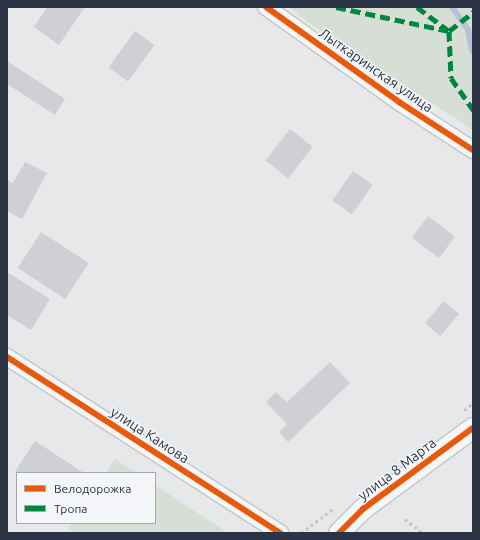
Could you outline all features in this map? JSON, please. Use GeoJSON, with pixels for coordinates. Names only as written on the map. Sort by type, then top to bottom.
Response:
{"type":"FeatureCollection","features":[{"type":"Feature","properties":{"kind":"street","name":"Лыткаринская улица"},"geometry":{"type":"LineString","coordinates":[[266,7],[399,102],[473,150]]}},
{"type":"Feature","properties":{"kind":"street","name":"улица Камова"},"geometry":{"type":"LineString","coordinates":[[7,357],[280,533]]}},
{"type":"Feature","properties":{"kind":"street","name":"улица 8 Марта"},"geometry":{"type":"LineString","coordinates":[[339,533],[363,509],[473,428]]}},
{"type":"Feature","properties":{"kind":"path"},"geometry":{"type":"LineString","coordinates":[[405,519],[423,533]]}},
{"type":"Feature","properties":{"kind":"shaded area"},"geometry":{"type":"Polygon","coordinates":[[[290,7],[473,7],[473,130],[306,21],[290,7]]]}},
{"type":"Feature","properties":{"kind":"shaded area"},"geometry":{"type":"Polygon","coordinates":[[[115,459],[134,472],[107,472],[115,459]]]}},
{"type":"Feature","properties":{"kind":"shaded area"},"geometry":{"type":"Polygon","coordinates":[[[156,486],[228,533],[74,533],[68,528],[70,524],[156,524],[156,486]]]}},
{"type":"Feature","properties":{"kind":"building"},"geometry":{"type":"Polygon","coordinates":[[[47,7],[85,7],[59,45],[34,27],[47,7]]]}},
{"type":"Feature","properties":{"kind":"building"},"geometry":{"type":"Polygon","coordinates":[[[135,31],[154,45],[128,82],[109,67],[135,31]]]}},
{"type":"Feature","properties":{"kind":"building"},"geometry":{"type":"Polygon","coordinates":[[[7,61],[65,99],[55,115],[7,84],[7,61]]]}},
{"type":"Feature","properties":{"kind":"building"},"geometry":{"type":"Polygon","coordinates":[[[290,129],[313,147],[288,178],[265,161],[290,129]]]}},
{"type":"Feature","properties":{"kind":"building"},"geometry":{"type":"Polygon","coordinates":[[[25,162],[47,173],[22,219],[7,211],[7,180],[13,183],[25,162]]]}},
{"type":"Feature","properties":{"kind":"building"},"geometry":{"type":"Polygon","coordinates":[[[353,171],[373,185],[352,214],[332,200],[353,171]]]}},
{"type":"Feature","properties":{"kind":"building"},"geometry":{"type":"Polygon","coordinates":[[[428,216],[455,236],[439,258],[412,238],[428,216]]]}},
{"type":"Feature","properties":{"kind":"building"},"geometry":{"type":"Polygon","coordinates":[[[41,232],[89,263],[65,299],[18,268],[41,232]]]}},
{"type":"Feature","properties":{"kind":"building"},"geometry":{"type":"Polygon","coordinates":[[[7,272],[50,299],[31,330],[7,315],[7,272]]]}},
{"type":"Feature","properties":{"kind":"building"},"geometry":{"type":"Polygon","coordinates":[[[444,301],[459,314],[440,336],[425,323],[444,301]]]}},
{"type":"Feature","properties":{"kind":"building"},"geometry":{"type":"Polygon","coordinates":[[[330,362],[350,383],[288,442],[279,432],[287,424],[266,402],[276,392],[287,402],[330,362]]]}},
{"type":"Feature","properties":{"kind":"building"},"geometry":{"type":"Polygon","coordinates":[[[35,441],[82,472],[17,472],[15,471],[35,441]]]}},
{"type":"Feature","properties":{"kind":"waterway"},"geometry":{"type":"LineString","coordinates":[[452,7],[468,30],[472,51]]}},
{"type":"Feature","properties":{"kind":"marked path"},"geometry":{"type":"LineString","coordinates":[[336,7],[449,31],[473,12]]}},
{"type":"Feature","properties":{"kind":"marked path"},"geometry":{"type":"LineString","coordinates":[[417,7],[447,30]]}},
{"type":"Feature","properties":{"kind":"marked path"},"geometry":{"type":"LineString","coordinates":[[449,31],[451,78],[473,110]]}},
{"type":"Feature","properties":{"kind":"cycle path"},"geometry":{"type":"LineString","coordinates":[[266,7],[399,102],[473,150]]}},
{"type":"Feature","properties":{"kind":"cycle path"},"geometry":{"type":"LineString","coordinates":[[7,357],[280,533]]}},
{"type":"Feature","properties":{"kind":"cycle path"},"geometry":{"type":"LineString","coordinates":[[339,533],[363,509],[473,428]]}}]}
